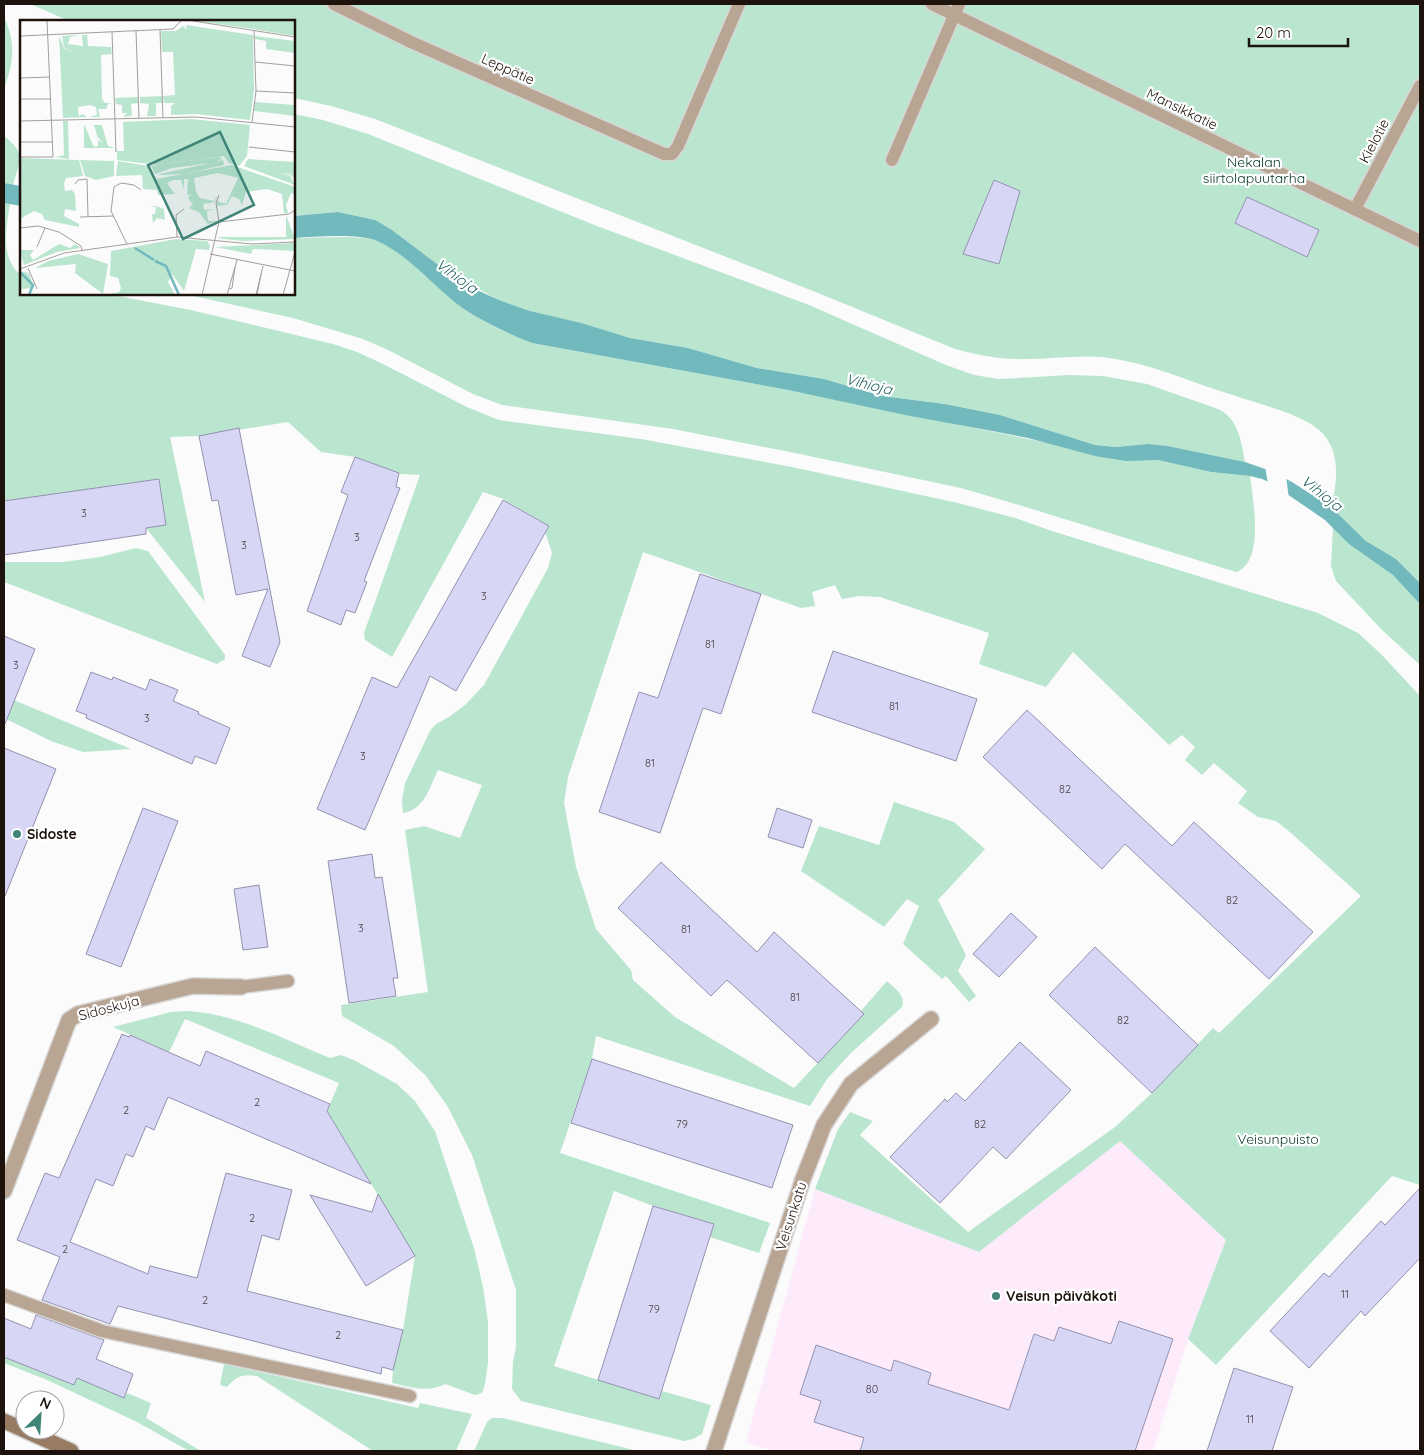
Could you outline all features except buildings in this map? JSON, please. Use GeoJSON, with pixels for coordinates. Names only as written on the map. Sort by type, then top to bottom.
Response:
{"type":"FeatureCollection","features":[{"type":"Feature","properties":{"kind":"main road"},"geometry":{"type":"LineString","coordinates":[[4,1421],[71,1451]]}},
{"type":"Feature","properties":{"kind":"street","name":"Sidoskuja"},"geometry":{"type":"LineString","coordinates":[[4,1191],[69,1020],[78,1014],[193,986],[242,987]]}},
{"type":"Feature","properties":{"kind":"street","name":"Veisunkatu"},"geometry":{"type":"LineString","coordinates":[[714,1451],[803,1179],[824,1125],[851,1084],[931,1020]]}},
{"type":"Feature","properties":{"kind":"lane","name":"Leppätie"},"geometry":{"type":"LineString","coordinates":[[334,4],[410,42],[664,154],[672,154],[678,146],[739,4]]}},
{"type":"Feature","properties":{"kind":"lane","name":"Mansikkatie"},"geometry":{"type":"LineString","coordinates":[[932,4],[956,9],[1420,241]]}},
{"type":"Feature","properties":{"kind":"lane"},"geometry":{"type":"LineString","coordinates":[[892,160],[956,9]]}},
{"type":"Feature","properties":{"kind":"lane","name":"Kielotie"},"geometry":{"type":"LineString","coordinates":[[1355,209],[1420,86]]}},
{"type":"Feature","properties":{"kind":"lane"},"geometry":{"type":"LineString","coordinates":[[242,987],[288,981]]}},
{"type":"Feature","properties":{"kind":"lane"},"geometry":{"type":"LineString","coordinates":[[4,1295],[102,1331],[410,1396]]}},
{"type":"Feature","properties":{"kind":"shaded area","name":"Veisun päiväkoti"},"geometry":{"type":"Polygon","coordinates":[[[1120,1141],[1226,1240],[1188,1339],[1153,1451],[773,1451],[746,1442],[815,1189],[979,1252],[1120,1141]]]}},
{"type":"Feature","properties":{"kind":"green space","name":"Nekalan siirtolapuutarha"},"geometry":{"type":"Polygon","coordinates":[[[30,4],[1420,4],[1420,583],[1396,559],[1366,541],[1331,507],[1335,487],[1336,466],[1331,446],[1316,427],[1288,413],[1156,369],[1116,359],[1083,356],[1008,359],[955,349],[813,291],[375,119],[331,106],[295,98],[295,20],[67,20],[30,4]]]}},
{"type":"Feature","properties":{"kind":"green space"},"geometry":{"type":"Polygon","coordinates":[[[4,17],[12,44],[12,61],[4,88],[4,17]]]}},
{"type":"Feature","properties":{"kind":"green space"},"geometry":{"type":"Polygon","coordinates":[[[295,114],[323,120],[368,134],[597,226],[809,305],[946,365],[974,375],[999,379],[1070,375],[1103,376],[1147,384],[1218,409],[1225,413],[1235,425],[1245,462],[1168,446],[1148,444],[1115,447],[1095,445],[1000,415],[945,404],[882,396],[824,379],[757,368],[688,348],[630,338],[530,311],[499,300],[449,273],[392,230],[374,220],[338,212],[295,216],[295,114]]]}},
{"type":"Feature","properties":{"kind":"green space"},"geometry":{"type":"Polygon","coordinates":[[[4,136],[16,148],[20,158],[13,185],[4,183],[4,136]]]}},
{"type":"Feature","properties":{"kind":"green space","name":"Veisunpuisto"},"geometry":{"type":"Polygon","coordinates":[[[4,203],[10,204],[6,233],[7,252],[14,268],[20,274],[20,295],[112,295],[191,310],[333,344],[357,352],[467,407],[499,420],[641,439],[792,467],[958,503],[1015,518],[1318,613],[1358,633],[1380,653],[1420,696],[1420,1185],[1392,1176],[1216,1365],[1188,1339],[1226,1240],[1120,1141],[979,1252],[815,1189],[838,1129],[850,1112],[873,1121],[860,1135],[968,1232],[1115,1127],[1152,1093],[1213,1028],[1219,1033],[1361,896],[1276,821],[1258,817],[1238,803],[1247,791],[1214,763],[1202,775],[1185,760],[1195,747],[1182,735],[1169,745],[1073,652],[1046,687],[979,664],[989,633],[880,597],[859,596],[842,599],[835,585],[812,592],[815,606],[801,608],[643,552],[568,777],[564,803],[576,867],[596,929],[631,970],[633,980],[675,1017],[794,1088],[864,1014],[861,1011],[887,981],[899,993],[903,1003],[902,1007],[851,1053],[827,1079],[810,1106],[596,1036],[592,1059],[560,1153],[770,1223],[759,1253],[710,1237],[714,1224],[653,1206],[614,1191],[554,1366],[659,1399],[662,1391],[711,1405],[702,1434],[684,1441],[521,1401],[512,1389],[513,1362],[516,1347],[516,1290],[472,1155],[448,1107],[426,1076],[394,1046],[342,1016],[341,1005],[428,992],[405,830],[424,826],[460,838],[482,785],[438,770],[421,803],[410,811],[403,813],[402,800],[405,783],[430,731],[436,724],[465,705],[484,685],[548,568],[552,553],[545,532],[549,526],[503,499],[483,492],[392,657],[365,640],[364,633],[420,475],[399,474],[355,457],[321,452],[288,422],[200,436],[170,437],[205,602],[146,528],[166,525],[159,479],[4,501],[4,203]]]}},
{"type":"Feature","properties":{"kind":"green space"},"geometry":{"type":"Polygon","coordinates":[[[353,237],[375,240],[386,245],[409,261],[453,300],[479,319],[532,343],[788,390],[1053,444],[1158,460],[1211,472],[1250,476],[1255,514],[1254,544],[1251,556],[1245,566],[1236,572],[961,488],[673,429],[502,405],[473,394],[363,339],[293,318],[189,295],[295,295],[295,238],[353,237]]]}},
{"type":"Feature","properties":{"kind":"green space"},"geometry":{"type":"Polygon","coordinates":[[[1333,526],[1346,541],[1393,575],[1420,604],[1420,665],[1381,629],[1336,581],[1331,566],[1333,526]]]}},
{"type":"Feature","properties":{"kind":"green space"},"geometry":{"type":"Polygon","coordinates":[[[136,548],[148,551],[225,655],[225,659],[217,664],[4,582],[4,554],[5,562],[63,562],[100,557],[136,548]]]}},
{"type":"Feature","properties":{"kind":"green space"},"geometry":{"type":"Polygon","coordinates":[[[4,696],[131,749],[83,752],[51,741],[4,718],[4,696]]]}},
{"type":"Feature","properties":{"kind":"green space"},"geometry":{"type":"Polygon","coordinates":[[[894,802],[954,822],[985,849],[938,900],[966,955],[958,971],[976,996],[969,1002],[946,976],[942,979],[903,944],[919,906],[907,899],[884,927],[801,871],[819,826],[879,845],[894,802]]]}},
{"type":"Feature","properties":{"kind":"green space"},"geometry":{"type":"Polygon","coordinates":[[[171,1012],[207,1013],[243,1022],[330,1058],[341,1055],[356,1061],[397,1084],[415,1101],[435,1131],[474,1248],[483,1287],[488,1322],[488,1362],[482,1393],[475,1395],[445,1384],[426,1389],[392,1383],[393,1369],[403,1330],[415,1256],[345,1141],[312,1161],[310,1151],[339,1083],[185,1019],[169,1052],[113,1027],[171,1012]]]}},
{"type":"Feature","properties":{"kind":"green space"},"geometry":{"type":"Polygon","coordinates":[[[4,1357],[74,1384],[78,1376],[96,1383],[96,1386],[124,1397],[127,1393],[151,1403],[146,1418],[201,1451],[189,1451],[135,1421],[47,1380],[4,1363],[4,1357]]]}},
{"type":"Feature","properties":{"kind":"green space"},"geometry":{"type":"Polygon","coordinates":[[[224,1364],[418,1408],[420,1403],[472,1414],[456,1451],[373,1451],[257,1376],[247,1375],[240,1377],[227,1387],[220,1385],[224,1364]]]}},
{"type":"Feature","properties":{"kind":"green space"},"geometry":{"type":"Polygon","coordinates":[[[492,1418],[503,1418],[638,1451],[474,1451],[487,1422],[492,1418]]]}},
{"type":"Feature","properties":{"kind":"water"},"geometry":{"type":"Polygon","coordinates":[[[4,183],[20,186],[20,206],[4,203],[4,183]]]}},
{"type":"Feature","properties":{"kind":"water"},"geometry":{"type":"Polygon","coordinates":[[[338,212],[375,220],[392,230],[449,273],[477,290],[530,311],[581,323],[630,338],[688,348],[757,368],[824,379],[882,396],[945,404],[1000,415],[1095,445],[1115,447],[1148,444],[1168,446],[1245,462],[1271,471],[1331,507],[1366,541],[1396,559],[1420,583],[1420,604],[1393,575],[1349,544],[1325,520],[1271,483],[1262,479],[1211,472],[1158,460],[1126,461],[1095,456],[1028,438],[910,416],[788,390],[532,343],[497,328],[464,309],[411,263],[377,241],[348,236],[295,238],[295,216],[338,212]]]}},
{"type":"Feature","properties":{"kind":"pier"},"geometry":{"type":"Polygon","coordinates":[[[1265,466],[1286,476],[1289,499],[1268,484],[1265,466]]]}},
{"type":"Feature","properties":{"kind":"place","name":"Sidoste"},"geometry":{"type":"Point","coordinates":[17,834]}},
{"type":"Feature","properties":{"kind":"place","name":"Veisun päiväkoti"},"geometry":{"type":"Point","coordinates":[996,1296]}},
{"type":"Feature","properties":{"kind":"water label","name":"Vihioja"},"geometry":{"type":"Point","coordinates":[457,276]}},
{"type":"Feature","properties":{"kind":"water label","name":"Vihioja"},"geometry":{"type":"Point","coordinates":[869,384]}},
{"type":"Feature","properties":{"kind":"water label","name":"Vihioja"},"geometry":{"type":"Point","coordinates":[1322,493]}}]}
